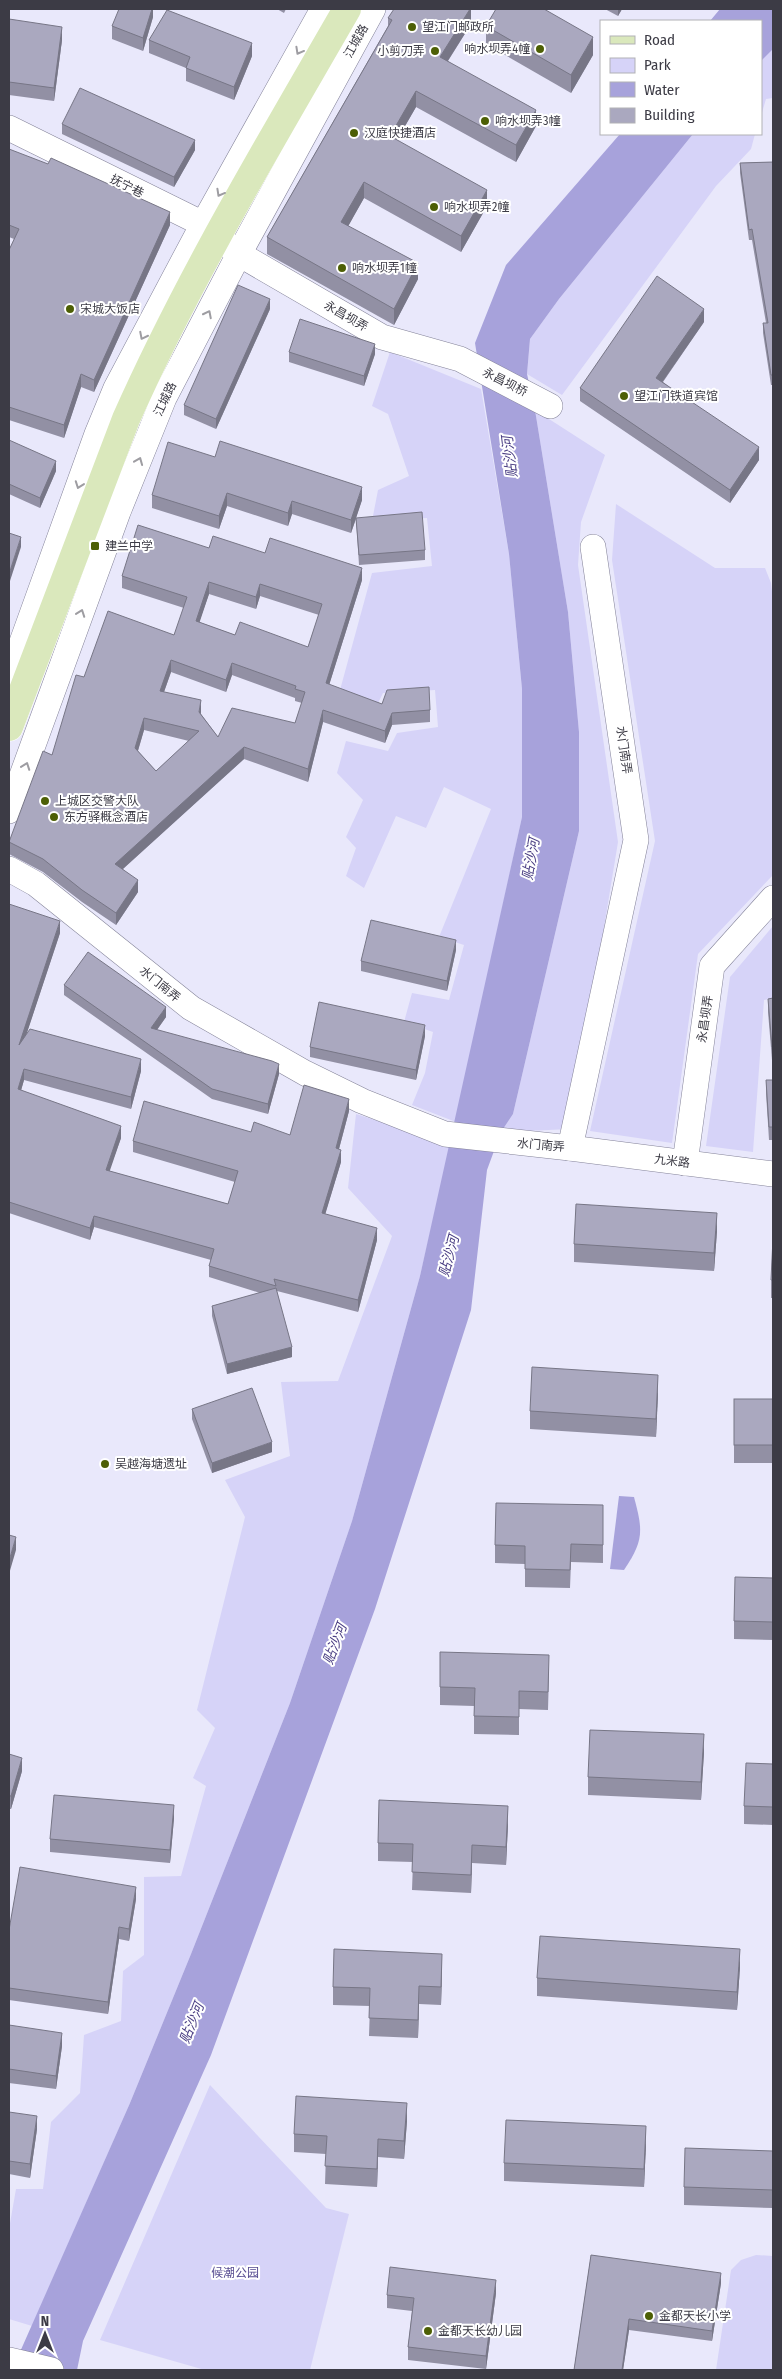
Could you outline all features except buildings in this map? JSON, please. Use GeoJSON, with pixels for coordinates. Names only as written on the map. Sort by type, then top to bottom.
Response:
{"type":"FeatureCollection","features":[{"type":"Feature","properties":{"kind":"main road","name":"江城路"},"geometry":{"type":"LineString","coordinates":[[9,727],[126,419],[210,230],[347,9]]}},
{"type":"Feature","properties":{"kind":"street","name":"江城路"},"geometry":{"type":"LineString","coordinates":[[9,678],[97,434],[116,388],[210,230],[323,9]]}},
{"type":"Feature","properties":{"kind":"street","name":"江城路"},"geometry":{"type":"LineString","coordinates":[[9,811],[118,512],[164,398],[239,254],[373,9]]}},
{"type":"Feature","properties":{"kind":"street","name":"抚宁巷"},"geometry":{"type":"LineString","coordinates":[[9,128],[210,230],[239,254]]}},
{"type":"Feature","properties":{"kind":"street","name":"永昌坝弄"},"geometry":{"type":"LineString","coordinates":[[239,254],[382,337],[460,359]]}},
{"type":"Feature","properties":{"kind":"street","name":"永昌坝桥"},"geometry":{"type":"LineString","coordinates":[[460,359],[550,406]]}},
{"type":"Feature","properties":{"kind":"street","name":"水门南弄"},"geometry":{"type":"LineString","coordinates":[[9,869],[36,884],[191,1008],[305,1073],[362,1101],[445,1134],[570,1148],[636,840],[593,547]]}},
{"type":"Feature","properties":{"kind":"street","name":"永昌坝弄"},"geometry":{"type":"LineString","coordinates":[[685,1163],[712,966],[773,898]]}},
{"type":"Feature","properties":{"kind":"street","name":"九米路"},"geometry":{"type":"LineString","coordinates":[[570,1148],[773,1174]]}},
{"type":"Feature","properties":{"kind":"street"},"geometry":{"type":"LineString","coordinates":[[9,2360],[51,2370]]}},
{"type":"Feature","properties":{"kind":"green space"},"geometry":{"type":"Polygon","coordinates":[[[773,49],[773,98],[766,99],[762,113],[762,60],[773,49]]]}},
{"type":"Feature","properties":{"kind":"green space"},"geometry":{"type":"Polygon","coordinates":[[[692,135],[755,135],[751,149],[716,186],[562,395],[527,374],[530,339],[559,299],[692,135]]]}},
{"type":"Feature","properties":{"kind":"green space"},"geometry":{"type":"Polygon","coordinates":[[[390,352],[481,389],[509,554],[522,689],[522,817],[456,1122],[412,1105],[425,1073],[433,1032],[404,1022],[412,993],[449,1000],[464,945],[439,937],[491,809],[444,787],[426,828],[396,816],[364,888],[346,876],[356,848],[346,837],[363,800],[337,773],[346,741],[388,751],[397,733],[438,727],[435,690],[383,693],[378,703],[340,690],[372,573],[432,566],[427,518],[372,521],[378,490],[409,476],[388,414],[372,406],[390,352]]]}},
{"type":"Feature","properties":{"kind":"green space"},"geometry":{"type":"Polygon","coordinates":[[[535,410],[605,455],[581,522],[578,565],[618,842],[571,1129],[501,1132],[513,1114],[579,831],[579,732],[568,612],[535,410]]]}},
{"type":"Feature","properties":{"kind":"green space"},"geometry":{"type":"Polygon","coordinates":[[[616,504],[715,568],[765,568],[771,583],[773,600],[773,875],[698,954],[672,1143],[590,1131],[655,841],[612,560],[616,504]]]}},
{"type":"Feature","properties":{"kind":"green space"},"geometry":{"type":"Polygon","coordinates":[[[773,926],[773,998],[764,1000],[753,1152],[706,1146],[730,977],[773,926]]]}},
{"type":"Feature","properties":{"kind":"green space"},"geometry":{"type":"Polygon","coordinates":[[[356,1114],[451,1144],[420,1276],[352,1521],[290,1703],[130,2103],[32,2326],[9,2319],[9,2229],[16,2189],[43,2189],[51,2122],[80,2093],[84,2035],[121,2021],[123,1971],[144,1955],[144,1877],[181,1876],[206,1786],[193,1778],[215,1728],[197,1710],[245,1517],[225,1480],[290,1456],[281,1382],[338,1381],[392,1236],[348,1188],[356,1114]]]}},
{"type":"Feature","properties":{"kind":"green space","name":"候潮公园"},"geometry":{"type":"Polygon","coordinates":[[[210,2085],[326,2208],[349,2214],[310,2370],[205,2370],[100,2340],[210,2085]]]}},
{"type":"Feature","properties":{"kind":"green space"},"geometry":{"type":"Polygon","coordinates":[[[756,2255],[773,2256],[773,2370],[716,2370],[731,2270],[741,2260],[756,2255]]]}},
{"type":"Feature","properties":{"kind":"water"},"geometry":{"type":"Polygon","coordinates":[[[720,9],[773,9],[773,49],[762,60],[762,20],[711,20],[720,9]]]}},
{"type":"Feature","properties":{"kind":"water","name":"贴沙河"},"geometry":{"type":"Polygon","coordinates":[[[619,135],[692,135],[559,299],[530,339],[527,374],[535,410],[568,612],[579,732],[579,831],[513,1114],[501,1132],[487,1170],[471,1310],[375,1609],[211,2055],[83,2341],[77,2370],[12,2370],[130,2103],[290,1703],[352,1521],[420,1276],[522,817],[522,689],[509,554],[475,343],[506,265],[619,135]]]}},
{"type":"Feature","properties":{"kind":"water"},"geometry":{"type":"Polygon","coordinates":[[[619,1496],[634,1497],[640,1527],[638,1543],[631,1560],[624,1570],[610,1569],[619,1496]]]}},
{"type":"Feature","properties":{"kind":"place","name":"望江门邮政所"},"geometry":{"type":"Point","coordinates":[412,27]}},
{"type":"Feature","properties":{"kind":"place","name":"响水坝弄4幢"},"geometry":{"type":"Point","coordinates":[540,49]}},
{"type":"Feature","properties":{"kind":"place","name":"小剪刀弄"},"geometry":{"type":"Point","coordinates":[435,51]}},
{"type":"Feature","properties":{"kind":"place","name":"响水坝弄3幢"},"geometry":{"type":"Point","coordinates":[485,121]}},
{"type":"Feature","properties":{"kind":"place","name":"汉庭快捷酒店"},"geometry":{"type":"Point","coordinates":[354,133]}},
{"type":"Feature","properties":{"kind":"place","name":"响水坝弄2幢"},"geometry":{"type":"Point","coordinates":[434,207]}},
{"type":"Feature","properties":{"kind":"place","name":"响水坝弄1幢"},"geometry":{"type":"Point","coordinates":[342,268]}},
{"type":"Feature","properties":{"kind":"place","name":"宋城大饭店"},"geometry":{"type":"Point","coordinates":[70,309]}},
{"type":"Feature","properties":{"kind":"place","name":"望江门铁道宾馆"},"geometry":{"type":"Point","coordinates":[624,396]}},
{"type":"Feature","properties":{"kind":"place","name":"建兰中学"},"geometry":{"type":"Point","coordinates":[95,546]}},
{"type":"Feature","properties":{"kind":"place","name":"上城区交警大队"},"geometry":{"type":"Point","coordinates":[45,801]}},
{"type":"Feature","properties":{"kind":"place","name":"东方驿概念酒店"},"geometry":{"type":"Point","coordinates":[54,817]}},
{"type":"Feature","properties":{"kind":"place","name":"吴越海塘遗址"},"geometry":{"type":"Point","coordinates":[105,1464]}},
{"type":"Feature","properties":{"kind":"place","name":"金都天长小学"},"geometry":{"type":"Point","coordinates":[649,2316]}},
{"type":"Feature","properties":{"kind":"place","name":"金都天长幼儿园"},"geometry":{"type":"Point","coordinates":[428,2331]}}]}
